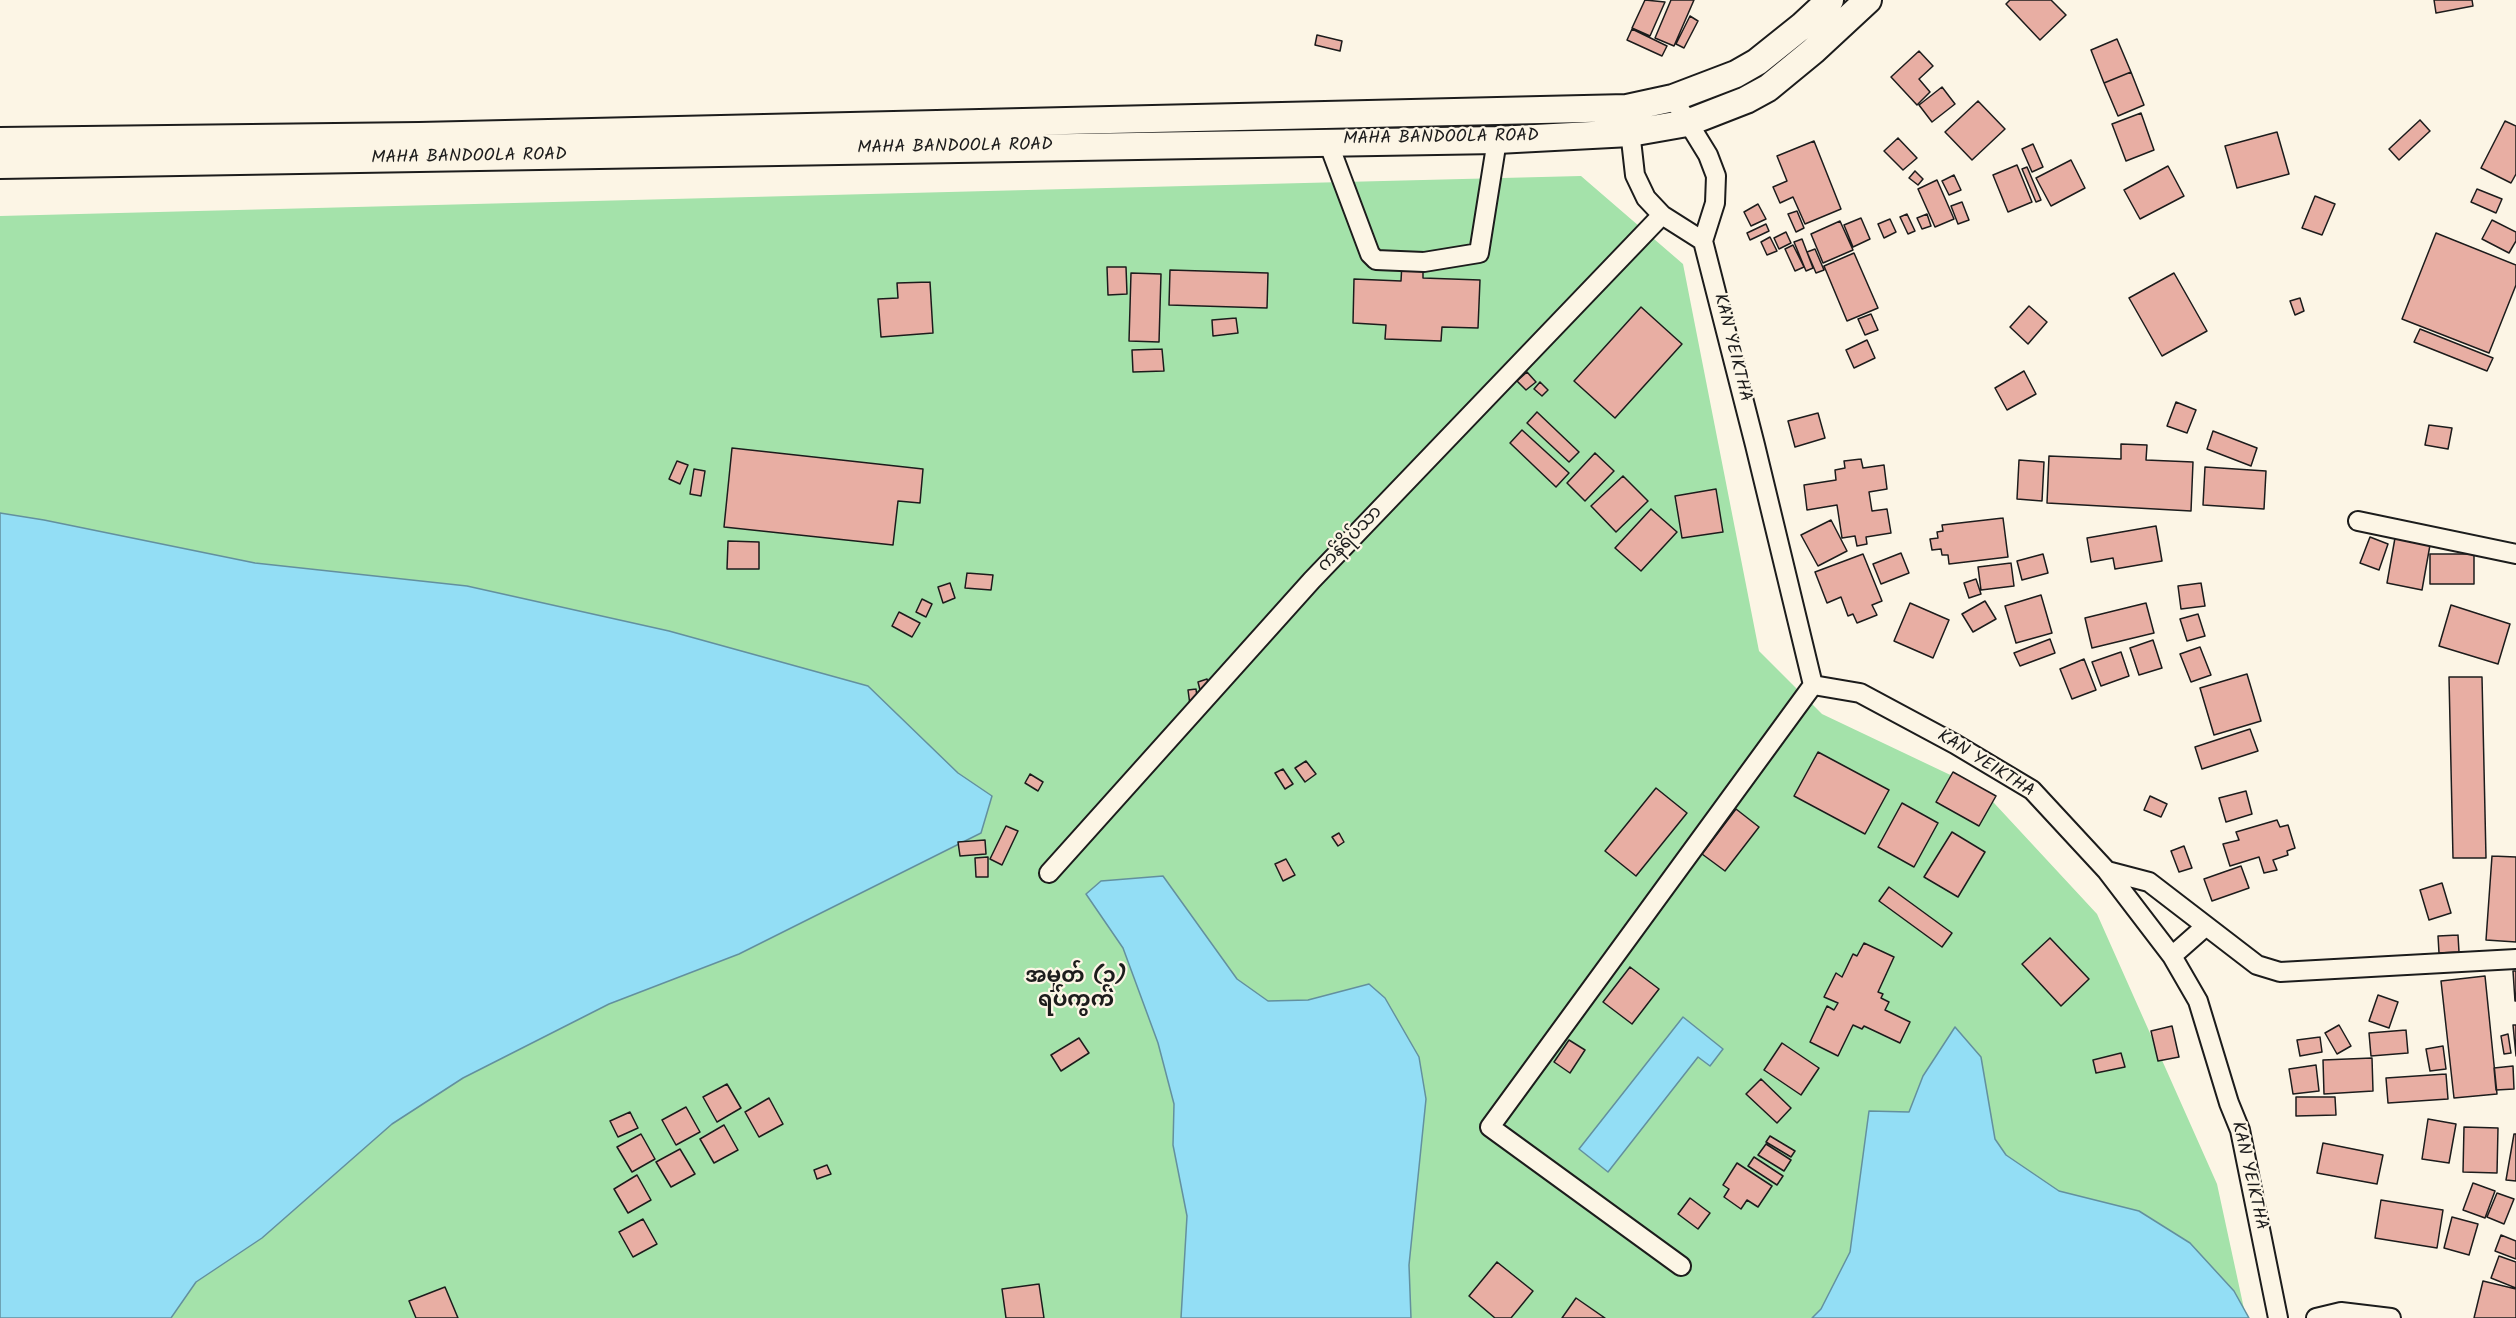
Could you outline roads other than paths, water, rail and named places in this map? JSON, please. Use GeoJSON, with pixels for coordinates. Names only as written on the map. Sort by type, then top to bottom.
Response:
{"type":"FeatureCollection","features":[{"type":"Feature","properties":{"kind":"main road","name":"MAHA BANDOOLA ROAD"},"geometry":{"type":"LineString","coordinates":[[0,141],[419,136],[1627,108],[1674,98],[1736,74],[1757,62],[1830,0]]}},
{"type":"Feature","properties":{"kind":"main road","name":"MAHA BANDOOLA ROAD"},"geometry":{"type":"LineString","coordinates":[[0,165],[1497,140],[1630,133],[1688,123],[1746,100],[1768,87],[1814,51],[1868,0]]}},
{"type":"Feature","properties":{"kind":"street"},"geometry":{"type":"LineString","coordinates":[[1627,108],[1635,175],[1640,187],[1662,215],[1703,241],[1715,203],[1716,176],[1708,155],[1674,98]]}},
{"type":"Feature","properties":{"kind":"street"},"geometry":{"type":"LineString","coordinates":[[1328,142],[1370,254],[1377,260],[1424,262],[1479,253],[1497,140]]}},
{"type":"Feature","properties":{"kind":"street","name":"ကန်ရိပ်သာ"},"geometry":{"type":"LineString","coordinates":[[1049,873],[1312,580],[1662,215]]}},
{"type":"Feature","properties":{"kind":"street","name":"KAN YEIKTHA"},"geometry":{"type":"LineString","coordinates":[[1703,241],[1813,685],[1860,693],[1955,744],[2032,790],[2107,871],[2172,956],[2198,1001],[2229,1103],[2240,1130],[2278,1318]]}},
{"type":"Feature","properties":{"kind":"street"},"geometry":{"type":"LineString","coordinates":[[2358,521],[2516,554]]}},
{"type":"Feature","properties":{"kind":"street"},"geometry":{"type":"LineString","coordinates":[[1681,1266],[1490,1127],[1813,685]]}},
{"type":"Feature","properties":{"kind":"street"},"geometry":{"type":"LineString","coordinates":[[2107,871],[2149,882],[2258,965],[2280,972],[2516,959]]}},
{"type":"Feature","properties":{"kind":"street"},"geometry":{"type":"LineString","coordinates":[[2172,956],[2206,926]]}},
{"type":"Feature","properties":{"kind":"street"},"geometry":{"type":"LineString","coordinates":[[2316,1318],[2341,1312],[2391,1318]]}},
{"type":"Feature","properties":{"kind":"water"},"geometry":{"type":"Polygon","coordinates":[[[0,513],[255,563],[467,586],[669,631],[868,686],[958,773],[992,796],[981,833],[739,954],[609,1004],[463,1078],[392,1124],[262,1238],[196,1282],[171,1318],[0,1318],[0,513]]]}},
{"type":"Feature","properties":{"kind":"water"},"geometry":{"type":"Polygon","coordinates":[[[1163,876],[1237,979],[1268,1001],[1308,1000],[1369,984],[1385,998],[1419,1057],[1426,1099],[1409,1265],[1411,1318],[1181,1318],[1187,1216],[1173,1145],[1174,1104],[1158,1043],[1123,948],[1086,894],[1101,881],[1163,876]]]}},
{"type":"Feature","properties":{"kind":"water"},"geometry":{"type":"Polygon","coordinates":[[[1683,1017],[1723,1049],[1710,1066],[1698,1057],[1608,1172],[1579,1149],[1683,1017]]]}},
{"type":"Feature","properties":{"kind":"water"},"geometry":{"type":"Polygon","coordinates":[[[1955,1027],[1981,1057],[1995,1139],[2006,1155],[2059,1191],[2139,1211],[2190,1243],[2234,1291],[2249,1318],[1812,1318],[1821,1309],[1850,1252],[1869,1111],[1909,1112],[1923,1076],[1955,1027]]]}},
{"type":"Feature","properties":{"kind":"district","name":"အမှတ် (၃) ရပ်ကွက်"},"geometry":{"type":"Point","coordinates":[1076,990]}}]}
